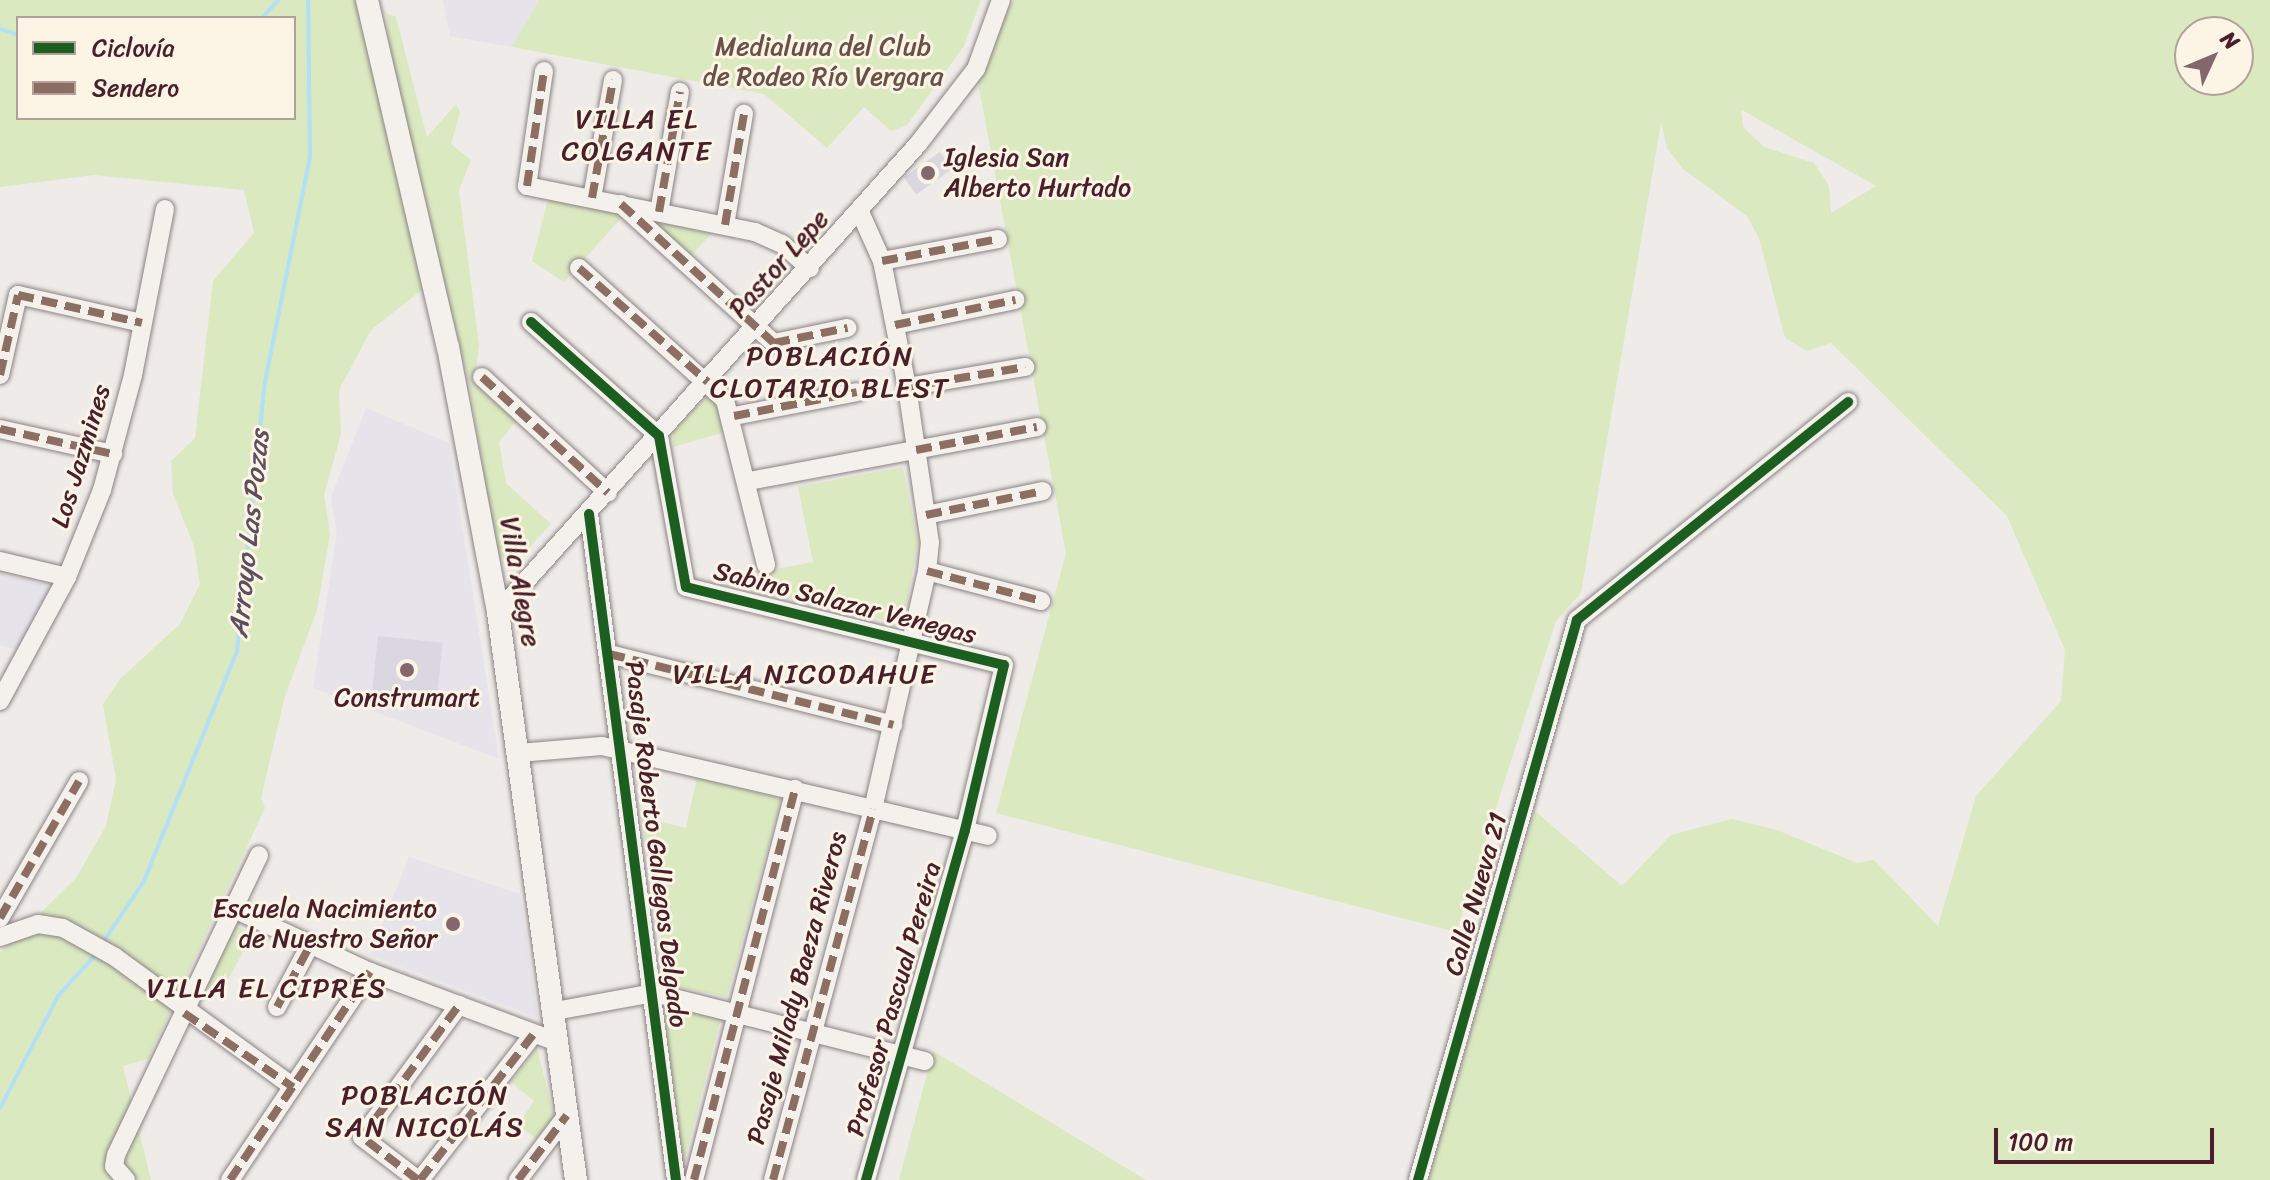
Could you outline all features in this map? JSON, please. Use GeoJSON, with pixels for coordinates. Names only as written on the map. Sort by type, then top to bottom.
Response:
{"type":"FeatureCollection","features":[{"type":"Feature","properties":{"kind":"main road","name":"Villa Alegre"},"geometry":{"type":"LineString","coordinates":[[367,0],[448,347],[498,612],[576,1180]]}},
{"type":"Feature","properties":{"kind":"street","name":"Pastor Lepe"},"geometry":{"type":"LineString","coordinates":[[498,612],[860,212],[976,69],[1001,0]]}},
{"type":"Feature","properties":{"kind":"street"},"geometry":{"type":"LineString","coordinates":[[544,71],[527,186],[725,225],[769,237],[810,268]]}},
{"type":"Feature","properties":{"kind":"street"},"geometry":{"type":"LineString","coordinates":[[592,198],[613,80]]}},
{"type":"Feature","properties":{"kind":"street"},"geometry":{"type":"LineString","coordinates":[[659,212],[680,92]]}},
{"type":"Feature","properties":{"kind":"street"},"geometry":{"type":"LineString","coordinates":[[725,225],[744,114]]}},
{"type":"Feature","properties":{"kind":"street"},"geometry":{"type":"LineString","coordinates":[[621,204],[755,330],[774,343],[847,328]]}},
{"type":"Feature","properties":{"kind":"street","name":"Los Jazmines"},"geometry":{"type":"LineString","coordinates":[[0,701],[67,577],[113,454],[165,209]]}},
{"type":"Feature","properties":{"kind":"street","name":"Pasaje Milady Baeza Riveros"},"geometry":{"type":"LineString","coordinates":[[773,1180],[873,809],[927,571],[926,515],[907,387],[882,261],[860,212]]}},
{"type":"Feature","properties":{"kind":"street"},"geometry":{"type":"LineString","coordinates":[[882,261],[998,239]]}},
{"type":"Feature","properties":{"kind":"street"},"geometry":{"type":"LineString","coordinates":[[579,268],[708,382],[734,416],[766,565]]}},
{"type":"Feature","properties":{"kind":"street"},"geometry":{"type":"LineString","coordinates":[[0,375],[18,295],[142,323]]}},
{"type":"Feature","properties":{"kind":"street"},"geometry":{"type":"LineString","coordinates":[[895,325],[1015,300]]}},
{"type":"Feature","properties":{"kind":"street"},"geometry":{"type":"LineString","coordinates":[[531,322],[659,436]]}},
{"type":"Feature","properties":{"kind":"street"},"geometry":{"type":"LineString","coordinates":[[907,387],[1025,367]]}},
{"type":"Feature","properties":{"kind":"street"},"geometry":{"type":"LineString","coordinates":[[482,377],[608,493]]}},
{"type":"Feature","properties":{"kind":"street"},"geometry":{"type":"LineString","coordinates":[[734,416],[857,392]]}},
{"type":"Feature","properties":{"kind":"street","name":"Calle Nueva 21"},"geometry":{"type":"LineString","coordinates":[[1418,1180],[1577,620],[1848,402]]}},
{"type":"Feature","properties":{"kind":"street"},"geometry":{"type":"LineString","coordinates":[[749,481],[1037,427]]}},
{"type":"Feature","properties":{"kind":"street"},"geometry":{"type":"LineString","coordinates":[[0,429],[113,454]]}},
{"type":"Feature","properties":{"kind":"street","name":"Sabino Salazar Venegas"},"geometry":{"type":"LineString","coordinates":[[659,436],[686,587],[1004,665]]}},
{"type":"Feature","properties":{"kind":"street"},"geometry":{"type":"LineString","coordinates":[[926,515],[1043,491]]}},
{"type":"Feature","properties":{"kind":"street","name":"Pasaje Roberto Gallegos Delgado"},"geometry":{"type":"LineString","coordinates":[[589,514],[654,993],[676,1180]]}},
{"type":"Feature","properties":{"kind":"street"},"geometry":{"type":"LineString","coordinates":[[0,561],[67,577]]}},
{"type":"Feature","properties":{"kind":"street"},"geometry":{"type":"LineString","coordinates":[[927,571],[1041,601]]}},
{"type":"Feature","properties":{"kind":"street"},"geometry":{"type":"LineString","coordinates":[[609,654],[893,725]]}},
{"type":"Feature","properties":{"kind":"street","name":"Profesor Pascual Pereira"},"geometry":{"type":"LineString","coordinates":[[866,1180],[899,1053],[965,830],[1004,665]]}},
{"type":"Feature","properties":{"kind":"street"},"geometry":{"type":"LineString","coordinates":[[519,753],[577,745],[622,752],[795,789],[988,836]]}},
{"type":"Feature","properties":{"kind":"street"},"geometry":{"type":"LineString","coordinates":[[0,918],[79,781]]}},
{"type":"Feature","properties":{"kind":"street"},"geometry":{"type":"LineString","coordinates":[[694,1180],[734,1010],[795,789]]}},
{"type":"Feature","properties":{"kind":"street"},"geometry":{"type":"LineString","coordinates":[[126,1180],[114,1166],[116,1155],[259,855]]}},
{"type":"Feature","properties":{"kind":"street"},"geometry":{"type":"LineString","coordinates":[[234,909],[309,947],[557,1042]]}},
{"type":"Feature","properties":{"kind":"street"},"geometry":{"type":"LineString","coordinates":[[0,937],[38,924],[63,928],[115,957],[184,1013],[293,1087]]}},
{"type":"Feature","properties":{"kind":"street"},"geometry":{"type":"LineString","coordinates":[[277,1007],[309,947]]}},
{"type":"Feature","properties":{"kind":"street"},"geometry":{"type":"LineString","coordinates":[[230,1180],[370,972]]}},
{"type":"Feature","properties":{"kind":"street"},"geometry":{"type":"LineString","coordinates":[[555,1011],[654,993],[813,1029],[925,1061]]}},
{"type":"Feature","properties":{"kind":"street"},"geometry":{"type":"LineString","coordinates":[[459,1005],[362,1137],[419,1180],[533,1035]]}},
{"type":"Feature","properties":{"kind":"street"},"geometry":{"type":"LineString","coordinates":[[518,1180],[567,1115]]}},
{"type":"Feature","properties":{"kind":"shaded area"},"geometry":{"type":"Polygon","coordinates":[[[443,0],[539,0],[512,47],[450,36],[443,0]]]}},
{"type":"Feature","properties":{"kind":"shaded area"},"geometry":{"type":"Polygon","coordinates":[[[366,408],[449,443],[499,759],[313,688],[337,533],[331,497],[366,408]]]}},
{"type":"Feature","properties":{"kind":"shaded area"},"geometry":{"type":"Polygon","coordinates":[[[0,573],[51,586],[17,650],[0,645],[0,573]]]}},
{"type":"Feature","properties":{"kind":"shaded area","name":"Escuela Nacimiento de Nuestro Señor"},"geometry":{"type":"Polygon","coordinates":[[[409,857],[520,894],[538,1018],[370,955],[409,857]]]}},
{"type":"Feature","properties":{"kind":"green space"},"geometry":{"type":"Polygon","coordinates":[[[0,0],[358,0],[423,289],[371,330],[339,390],[341,434],[324,495],[330,534],[317,610],[285,696],[261,798],[265,808],[148,1059],[123,1066],[151,1180],[0,1180],[0,953],[76,878],[106,826],[116,779],[103,704],[120,679],[180,624],[200,584],[194,546],[173,494],[171,461],[195,438],[213,281],[254,233],[244,190],[94,175],[0,187],[0,0]]]}},
{"type":"Feature","properties":{"kind":"green space","name":"Medialuna del Club de Rodeo Río Vergara"},"geometry":{"type":"Polygon","coordinates":[[[539,0],[981,0],[964,46],[907,125],[891,131],[864,107],[827,148],[764,94],[512,47],[539,0]]]}},
{"type":"Feature","properties":{"kind":"green space"},"geometry":{"type":"Polygon","coordinates":[[[1013,0],[2270,0],[2270,1180],[1428,1180],[1535,811],[1622,886],[1671,835],[1732,819],[1777,830],[1857,863],[1874,860],[1938,926],[1976,796],[2061,701],[2065,650],[2007,516],[1831,343],[1807,351],[1785,338],[1759,238],[1747,216],[1683,169],[1667,148],[1661,123],[1581,593],[1556,621],[1456,932],[996,813],[1066,553],[976,72],[1013,0]],[[1742,110],[1743,127],[1764,147],[1814,163],[1829,186],[1831,213],[1876,186],[1742,110]]]}},
{"type":"Feature","properties":{"kind":"green space"},"geometry":{"type":"Polygon","coordinates":[[[386,13],[396,17],[427,137],[456,104],[460,112],[451,144],[471,160],[459,190],[479,345],[475,380],[517,420],[499,442],[506,483],[551,524],[514,564],[497,555],[470,387],[394,85],[386,13]]]}},
{"type":"Feature","properties":{"kind":"green space"},"geometry":{"type":"Polygon","coordinates":[[[548,199],[618,212],[621,218],[564,282],[532,261],[548,199]]]}},
{"type":"Feature","properties":{"kind":"green space"},"geometry":{"type":"Polygon","coordinates":[[[642,218],[711,234],[688,259],[642,218]]]}},
{"type":"Feature","properties":{"kind":"green space"},"geometry":{"type":"Polygon","coordinates":[[[705,398],[720,404],[732,430],[673,447],[673,432],[705,398]]]}},
{"type":"Feature","properties":{"kind":"green space"},"geometry":{"type":"Polygon","coordinates":[[[903,467],[918,543],[903,624],[773,595],[771,570],[813,562],[798,487],[903,467]]]}},
{"type":"Feature","properties":{"kind":"green space"},"geometry":{"type":"Polygon","coordinates":[[[697,777],[781,799],[727,997],[669,985],[641,817],[686,828],[697,777]]]}},
{"type":"Feature","properties":{"kind":"green space"},"geometry":{"type":"Polygon","coordinates":[[[234,925],[252,935],[219,995],[201,984],[234,925]]]}},
{"type":"Feature","properties":{"kind":"green space"},"geometry":{"type":"Polygon","coordinates":[[[664,1009],[721,1018],[682,1171],[664,1009]]]}},
{"type":"Feature","properties":{"kind":"green space"},"geometry":{"type":"Polygon","coordinates":[[[537,1048],[555,1121],[541,1142],[518,1125],[534,1101],[511,1082],[537,1048]]]}},
{"type":"Feature","properties":{"kind":"green space"},"geometry":{"type":"Polygon","coordinates":[[[933,1051],[1146,1180],[899,1180],[933,1051]]]}},
{"type":"Feature","properties":{"kind":"building","name":"Iglesia San Alberto Hurtado"},"geometry":{"type":"Polygon","coordinates":[[[940,152],[952,169],[916,194],[904,177],[940,152]]]}},
{"type":"Feature","properties":{"kind":"building","name":"Construmart"},"geometry":{"type":"Polygon","coordinates":[[[378,636],[443,643],[436,703],[372,697],[378,636]]]}},
{"type":"Feature","properties":{"kind":"waterway"},"geometry":{"type":"LineString","coordinates":[[264,16],[278,0]]}},
{"type":"Feature","properties":{"kind":"waterway","name":"Arroyo Las Pozas"},"geometry":{"type":"LineString","coordinates":[[102,944],[144,881],[237,651],[265,382],[310,157],[308,0]]}},
{"type":"Feature","properties":{"kind":"waterway"},"geometry":{"type":"LineString","coordinates":[[0,29],[16,34]]}},
{"type":"Feature","properties":{"kind":"waterway","name":"Arroyo Las Pozas"},"geometry":{"type":"LineString","coordinates":[[0,1108],[58,996],[98,952]]}},
{"type":"Feature","properties":{"kind":"marked path"},"geometry":{"type":"LineString","coordinates":[[527,186],[544,71]]}},
{"type":"Feature","properties":{"kind":"marked path"},"geometry":{"type":"LineString","coordinates":[[592,198],[613,80]]}},
{"type":"Feature","properties":{"kind":"marked path"},"geometry":{"type":"LineString","coordinates":[[659,212],[680,92]]}},
{"type":"Feature","properties":{"kind":"marked path"},"geometry":{"type":"LineString","coordinates":[[725,225],[744,114]]}},
{"type":"Feature","properties":{"kind":"marked path"},"geometry":{"type":"LineString","coordinates":[[621,204],[774,343],[847,328]]}},
{"type":"Feature","properties":{"kind":"marked path"},"geometry":{"type":"LineString","coordinates":[[882,261],[998,239]]}},
{"type":"Feature","properties":{"kind":"marked path"},"geometry":{"type":"LineString","coordinates":[[579,268],[708,382]]}},
{"type":"Feature","properties":{"kind":"marked path"},"geometry":{"type":"LineString","coordinates":[[0,375],[18,295],[142,323]]}},
{"type":"Feature","properties":{"kind":"marked path"},"geometry":{"type":"LineString","coordinates":[[895,325],[1015,300]]}},
{"type":"Feature","properties":{"kind":"marked path"},"geometry":{"type":"LineString","coordinates":[[907,387],[1025,367]]}},
{"type":"Feature","properties":{"kind":"marked path"},"geometry":{"type":"LineString","coordinates":[[482,377],[608,493]]}},
{"type":"Feature","properties":{"kind":"marked path"},"geometry":{"type":"LineString","coordinates":[[734,416],[857,392]]}},
{"type":"Feature","properties":{"kind":"marked path"},"geometry":{"type":"LineString","coordinates":[[916,450],[1037,427]]}},
{"type":"Feature","properties":{"kind":"marked path"},"geometry":{"type":"LineString","coordinates":[[0,429],[113,454]]}},
{"type":"Feature","properties":{"kind":"marked path"},"geometry":{"type":"LineString","coordinates":[[926,515],[1043,491]]}},
{"type":"Feature","properties":{"kind":"marked path"},"geometry":{"type":"LineString","coordinates":[[927,571],[1041,601]]}},
{"type":"Feature","properties":{"kind":"marked path"},"geometry":{"type":"LineString","coordinates":[[609,654],[893,725]]}},
{"type":"Feature","properties":{"kind":"marked path"},"geometry":{"type":"LineString","coordinates":[[0,918],[79,781]]}},
{"type":"Feature","properties":{"kind":"marked path"},"geometry":{"type":"LineString","coordinates":[[694,1180],[795,789]]}},
{"type":"Feature","properties":{"kind":"marked path"},"geometry":{"type":"LineString","coordinates":[[773,1180],[873,809]]}},
{"type":"Feature","properties":{"kind":"marked path"},"geometry":{"type":"LineString","coordinates":[[277,1007],[309,947]]}},
{"type":"Feature","properties":{"kind":"marked path"},"geometry":{"type":"LineString","coordinates":[[230,1180],[370,972]]}},
{"type":"Feature","properties":{"kind":"marked path"},"geometry":{"type":"LineString","coordinates":[[418,1180],[362,1137],[459,1005]]}},
{"type":"Feature","properties":{"kind":"marked path"},"geometry":{"type":"LineString","coordinates":[[184,1013],[293,1087]]}},
{"type":"Feature","properties":{"kind":"marked path"},"geometry":{"type":"LineString","coordinates":[[420,1180],[533,1035]]}},
{"type":"Feature","properties":{"kind":"marked path"},"geometry":{"type":"LineString","coordinates":[[518,1180],[567,1115]]}},
{"type":"Feature","properties":{"kind":"cycle path"},"geometry":{"type":"LineString","coordinates":[[531,322],[659,436],[686,587],[1004,665],[965,830],[866,1180]]}},
{"type":"Feature","properties":{"kind":"cycle path"},"geometry":{"type":"LineString","coordinates":[[1418,1180],[1577,620],[1848,402]]}},
{"type":"Feature","properties":{"kind":"cycle path"},"geometry":{"type":"LineString","coordinates":[[589,514],[676,1180]]}},
{"type":"Feature","properties":{"kind":"place","name":"Iglesia San Alberto Hurtado"},"geometry":{"type":"Point","coordinates":[928,173]}},
{"type":"Feature","properties":{"kind":"place","name":"Construmart"},"geometry":{"type":"Point","coordinates":[407,670]}},
{"type":"Feature","properties":{"kind":"place","name":"Escuela Nacimiento de Nuestro Señor"},"geometry":{"type":"Point","coordinates":[453,924]}},
{"type":"Feature","properties":{"kind":"district","name":"VILLA EL COLGANTE"},"geometry":{"type":"Point","coordinates":[637,135]}},
{"type":"Feature","properties":{"kind":"district","name":"POBLACIÓN CLOTARIO BLEST"},"geometry":{"type":"Point","coordinates":[830,372]}},
{"type":"Feature","properties":{"kind":"district","name":"VILLA NICODAHUE"},"geometry":{"type":"Point","coordinates":[805,674]}},
{"type":"Feature","properties":{"kind":"district","name":"VILLA EL CIPRÉS"},"geometry":{"type":"Point","coordinates":[267,988]}},
{"type":"Feature","properties":{"kind":"district","name":"POBLACIÓN SAN NICOLÁS"},"geometry":{"type":"Point","coordinates":[425,1111]}}]}
